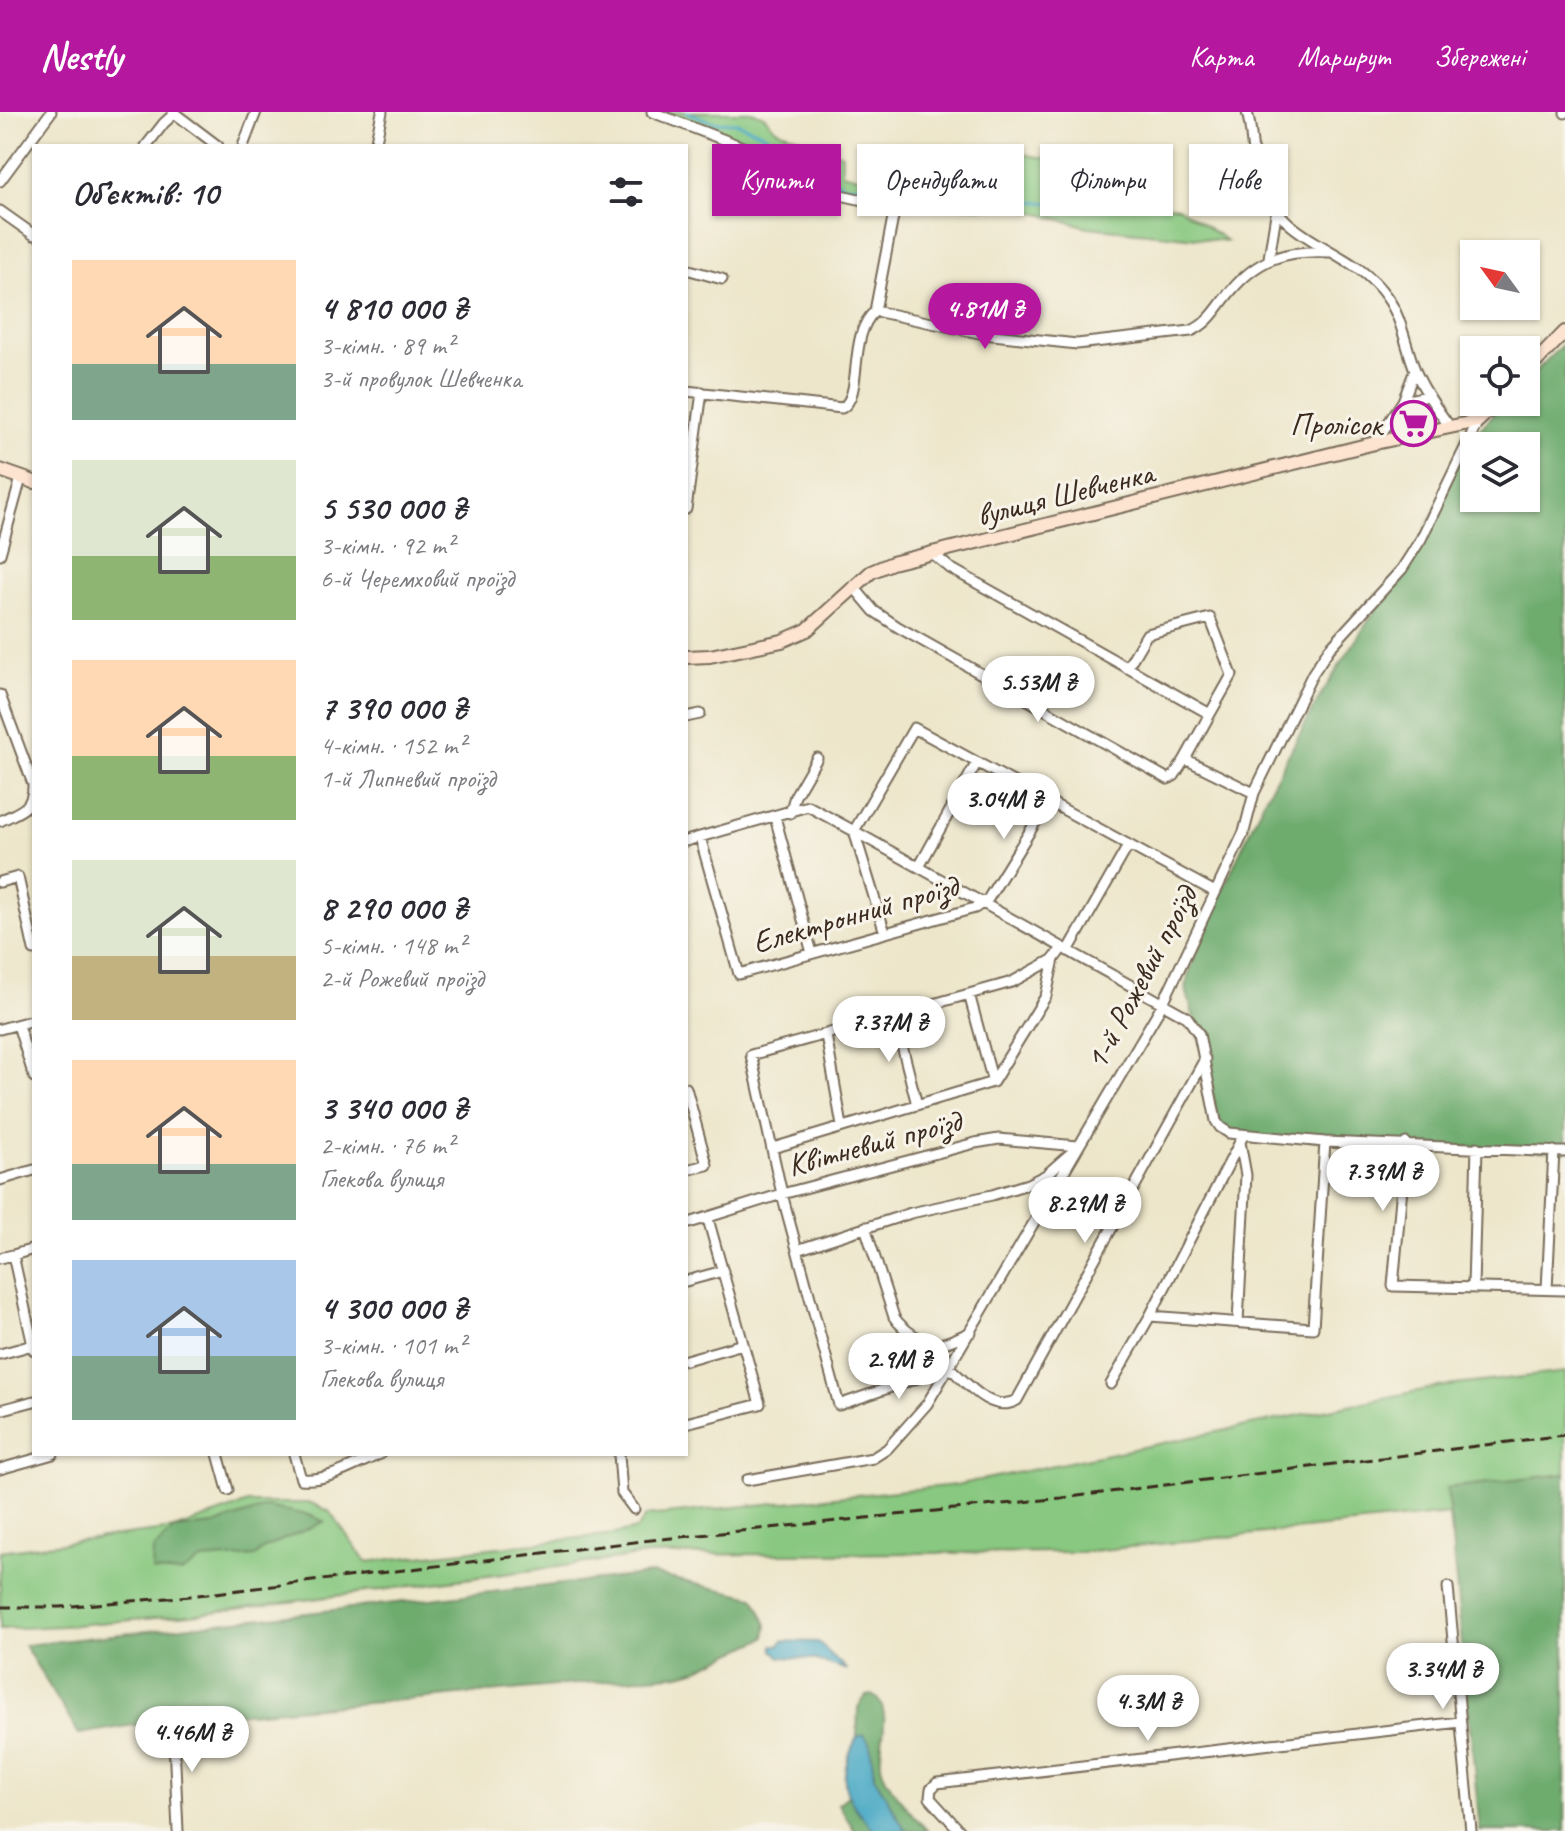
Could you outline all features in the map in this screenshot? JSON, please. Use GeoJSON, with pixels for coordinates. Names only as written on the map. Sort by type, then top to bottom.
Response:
{"type":"FeatureCollection","features":[{"type":"Feature","properties":{"kind":"street"},"geometry":{"type":"LineString","coordinates":[[0,181],[51,112]]}},
{"type":"Feature","properties":{"kind":"street"},"geometry":{"type":"LineString","coordinates":[[244,144],[256,112]]}},
{"type":"Feature","properties":{"kind":"street"},"geometry":{"type":"LineString","coordinates":[[375,144],[382,112]]}},
{"type":"Feature","properties":{"kind":"street"},"geometry":{"type":"LineString","coordinates":[[652,112],[753,151],[827,192],[895,207],[875,311],[861,328],[851,398],[842,408],[688,391]]}},
{"type":"Feature","properties":{"kind":"street"},"geometry":{"type":"LineString","coordinates":[[1247,112],[1252,144]]}},
{"type":"Feature","properties":{"kind":"street"},"geometry":{"type":"LineString","coordinates":[[148,144],[174,113],[215,144]]}},
{"type":"Feature","properties":{"kind":"street"},"geometry":{"type":"LineString","coordinates":[[0,211],[32,234]]}},
{"type":"Feature","properties":{"kind":"street"},"geometry":{"type":"LineString","coordinates":[[1269,258],[1276,216]]}},
{"type":"Feature","properties":{"kind":"street"},"geometry":{"type":"LineString","coordinates":[[1278,216],[1360,271],[1386,295],[1396,314],[1415,370],[1428,396],[1450,427]]}},
{"type":"Feature","properties":{"kind":"street"},"geometry":{"type":"LineString","coordinates":[[875,311],[984,334],[1077,344],[1191,331],[1204,326],[1231,290],[1269,258],[1306,251],[1329,252]]}},
{"type":"Feature","properties":{"kind":"street"},"geometry":{"type":"LineString","coordinates":[[688,270],[722,279]]}},
{"type":"Feature","properties":{"kind":"street"},"geometry":{"type":"LineString","coordinates":[[1540,358],[1565,332]]}},
{"type":"Feature","properties":{"kind":"street"},"geometry":{"type":"LineString","coordinates":[[1375,443],[1403,401],[1415,370]]}},
{"type":"Feature","properties":{"kind":"street"},"geometry":{"type":"LineString","coordinates":[[688,494],[702,392]]}},
{"type":"Feature","properties":{"kind":"street"},"geometry":{"type":"LineString","coordinates":[[1403,401],[1428,396]]}},
{"type":"Feature","properties":{"kind":"street","name":"1-й Рожевий проїзд"},"geometry":{"type":"LineString","coordinates":[[747,1480],[858,1462],[880,1454],[921,1413],[1162,1005],[1244,832],[1254,793],[1320,662],[1402,569],[1421,539],[1483,416]]}},
{"type":"Feature","properties":{"kind":"street","name":"вулиця Шевченка"},"geometry":{"type":"LineString","coordinates":[[688,657],[710,656],[782,641],[807,630],[853,586],[871,572],[892,563],[1375,443],[1478,421]]}},
{"type":"Feature","properties":{"kind":"street"},"geometry":{"type":"LineString","coordinates":[[0,470],[28,480],[0,554]]}},
{"type":"Feature","properties":{"kind":"street"},"geometry":{"type":"LineString","coordinates":[[932,553],[950,568],[1210,714]]}},
{"type":"Feature","properties":{"kind":"street"},"geometry":{"type":"LineString","coordinates":[[853,586],[874,611],[898,627],[1168,779],[1174,776],[1185,759],[1232,675],[1213,621],[1210,618],[1147,634],[1127,668]]}},
{"type":"Feature","properties":{"kind":"street"},"geometry":{"type":"LineString","coordinates":[[0,695],[32,781]]}},
{"type":"Feature","properties":{"kind":"street"},"geometry":{"type":"LineString","coordinates":[[688,717],[700,714]]}},
{"type":"Feature","properties":{"kind":"street"},"geometry":{"type":"LineString","coordinates":[[885,933],[854,831],[914,728],[1215,892]]}},
{"type":"Feature","properties":{"kind":"street"},"geometry":{"type":"LineString","coordinates":[[790,813],[795,796],[817,758]]}},
{"type":"Feature","properties":{"kind":"street"},"geometry":{"type":"LineString","coordinates":[[1185,759],[1254,793]]}},
{"type":"Feature","properties":{"kind":"street"},"geometry":{"type":"LineString","coordinates":[[919,867],[976,764]]}},
{"type":"Feature","properties":{"kind":"street"},"geometry":{"type":"LineString","coordinates":[[0,821],[30,804],[32,800]]}},
{"type":"Feature","properties":{"kind":"street"},"geometry":{"type":"LineString","coordinates":[[983,903],[1048,802]]}},
{"type":"Feature","properties":{"kind":"street"},"geometry":{"type":"LineString","coordinates":[[688,840],[808,806],[1183,1015],[1192,1022],[1205,1059],[1217,1124],[1242,1139],[1406,1143],[1560,1152],[1547,1289]]}},
{"type":"Feature","properties":{"kind":"street"},"geometry":{"type":"LineString","coordinates":[[775,817],[812,953]]}},
{"type":"Feature","properties":{"kind":"street","name":"Електронний проїзд"},"geometry":{"type":"LineString","coordinates":[[700,837],[739,974],[975,908],[983,903]]}},
{"type":"Feature","properties":{"kind":"street"},"geometry":{"type":"LineString","coordinates":[[1128,846],[1065,949],[1054,959],[1012,982],[751,1055],[782,1194],[839,1405],[949,1367],[988,1400],[1006,1404],[1017,1400],[1205,1059]]}},
{"type":"Feature","properties":{"kind":"street"},"geometry":{"type":"LineString","coordinates":[[0,882],[18,877],[32,941]]}},
{"type":"Feature","properties":{"kind":"street"},"geometry":{"type":"LineString","coordinates":[[773,1148],[993,1082],[1046,996],[1054,959]]}},
{"type":"Feature","properties":{"kind":"street"},"geometry":{"type":"LineString","coordinates":[[969,994],[993,1082]]}},
{"type":"Feature","properties":{"kind":"street"},"geometry":{"type":"LineString","coordinates":[[894,1014],[917,1105]]}},
{"type":"Feature","properties":{"kind":"street"},"geometry":{"type":"LineString","coordinates":[[0,1029],[32,1021]]}},
{"type":"Feature","properties":{"kind":"street"},"geometry":{"type":"LineString","coordinates":[[18,1025],[32,1070]]}},
{"type":"Feature","properties":{"kind":"street"},"geometry":{"type":"LineString","coordinates":[[826,1035],[842,1126]]}},
{"type":"Feature","properties":{"kind":"street"},"geometry":{"type":"LineString","coordinates":[[688,1095],[707,1165],[688,1170]]}},
{"type":"Feature","properties":{"kind":"street","name":"Квітневий проїзд"},"geometry":{"type":"LineString","coordinates":[[688,1224],[782,1194],[975,1143],[999,1139],[1078,1146]]}},
{"type":"Feature","properties":{"kind":"street"},"geometry":{"type":"LineString","coordinates":[[1111,1384],[1242,1139]]}},
{"type":"Feature","properties":{"kind":"street"},"geometry":{"type":"LineString","coordinates":[[1238,1322],[1246,1175],[1242,1139]]}},
{"type":"Feature","properties":{"kind":"street"},"geometry":{"type":"LineString","coordinates":[[1150,1316],[1313,1328],[1325,1142]]}},
{"type":"Feature","properties":{"kind":"street"},"geometry":{"type":"LineString","coordinates":[[1406,1143],[1393,1286],[1565,1290]]}},
{"type":"Feature","properties":{"kind":"street"},"geometry":{"type":"LineString","coordinates":[[797,1250],[865,1227],[1028,1184],[1046,1175],[1078,1146]]}},
{"type":"Feature","properties":{"kind":"street"},"geometry":{"type":"LineString","coordinates":[[1473,1287],[1477,1147]]}},
{"type":"Feature","properties":{"kind":"street"},"geometry":{"type":"LineString","coordinates":[[0,1180],[32,1171]]}},
{"type":"Feature","properties":{"kind":"street"},"geometry":{"type":"LineString","coordinates":[[688,1422],[760,1404],[708,1219]]}},
{"type":"Feature","properties":{"kind":"street"},"geometry":{"type":"LineString","coordinates":[[865,1227],[899,1326],[928,1342],[940,1344],[971,1332]]}},
{"type":"Feature","properties":{"kind":"street"},"geometry":{"type":"LineString","coordinates":[[0,1258],[32,1250]]}},
{"type":"Feature","properties":{"kind":"street"},"geometry":{"type":"LineString","coordinates":[[13,1255],[32,1339]]}},
{"type":"Feature","properties":{"kind":"street"},"geometry":{"type":"LineString","coordinates":[[688,1280],[723,1271]]}},
{"type":"Feature","properties":{"kind":"street"},"geometry":{"type":"LineString","coordinates":[[688,1359],[743,1344]]}},
{"type":"Feature","properties":{"kind":"street"},"geometry":{"type":"LineString","coordinates":[[0,1354],[32,1348]]}},
{"type":"Feature","properties":{"kind":"street"},"geometry":{"type":"LineString","coordinates":[[0,1410],[32,1402]]}},
{"type":"Feature","properties":{"kind":"street"},"geometry":{"type":"LineString","coordinates":[[0,1469],[46,1456]]}},
{"type":"Feature","properties":{"kind":"street"},"geometry":{"type":"LineString","coordinates":[[219,1456],[228,1490]]}},
{"type":"Feature","properties":{"kind":"street"},"geometry":{"type":"LineString","coordinates":[[294,1456],[297,1474],[301,1479],[311,1480],[376,1456]]}},
{"type":"Feature","properties":{"kind":"street"},"geometry":{"type":"LineString","coordinates":[[619,1456],[622,1493],[634,1509]]}},
{"type":"Feature","properties":{"kind":"street"},"geometry":{"type":"LineString","coordinates":[[1448,1587],[1471,1831]]}},
{"type":"Feature","properties":{"kind":"street"},"geometry":{"type":"LineString","coordinates":[[173,1719],[178,1831]]}},
{"type":"Feature","properties":{"kind":"street"},"geometry":{"type":"LineString","coordinates":[[960,1831],[930,1798],[931,1789],[937,1783],[1460,1722]]}},
{"type":"Feature","properties":{"kind":"green space"},"geometry":{"type":"Polygon","coordinates":[[[662,112],[754,112],[764,116],[776,129],[816,144],[730,144],[662,112]]]}},
{"type":"Feature","properties":{"kind":"green space"},"geometry":{"type":"Polygon","coordinates":[[[841,154],[842,173],[857,176],[857,196],[841,193],[841,154]]]}},
{"type":"Feature","properties":{"kind":"green space"},"geometry":{"type":"Polygon","coordinates":[[[1024,154],[1040,157],[1040,214],[1024,210],[1024,154]]]}},
{"type":"Feature","properties":{"kind":"green space"},"geometry":{"type":"Polygon","coordinates":[[[1173,206],[1227,241],[1088,227],[1047,216],[1173,216],[1173,206]]]}},
{"type":"Feature","properties":{"kind":"green space"},"geometry":{"type":"Polygon","coordinates":[[[1565,342],[1565,1152],[1243,1136],[1220,1127],[1186,989],[1188,975],[1264,800],[1322,693],[1421,539],[1460,458],[1460,512],[1540,512],[1540,432],[1477,432],[1492,416],[1540,416],[1540,367],[1565,342]]]}},
{"type":"Feature","properties":{"kind":"green space"},"geometry":{"type":"Polygon","coordinates":[[[1565,1372],[1565,1524],[1451,1535],[1449,1514],[1082,1552],[647,1555],[191,1615],[0,1629],[0,1551],[174,1529],[248,1503],[311,1503],[329,1511],[366,1562],[615,1534],[637,1529],[646,1516],[956,1485],[1438,1387],[1565,1372]]]}},
{"type":"Feature","properties":{"kind":"green space"},"geometry":{"type":"Polygon","coordinates":[[[1565,1474],[1565,1831],[1480,1831],[1447,1488],[1565,1474]]]}},
{"type":"Feature","properties":{"kind":"green space"},"geometry":{"type":"Polygon","coordinates":[[[267,1507],[313,1516],[324,1522],[264,1548],[256,1556],[202,1560],[181,1573],[152,1571],[153,1550],[174,1529],[214,1525],[267,1507]]]}},
{"type":"Feature","properties":{"kind":"green space"},"geometry":{"type":"Polygon","coordinates":[[[651,1574],[754,1597],[767,1625],[765,1638],[698,1669],[680,1674],[173,1719],[79,1734],[24,1645],[651,1574]]]}},
{"type":"Feature","properties":{"kind":"green space"},"geometry":{"type":"Polygon","coordinates":[[[872,1695],[883,1708],[883,1772],[900,1800],[928,1831],[906,1831],[874,1776],[870,1742],[857,1737],[858,1707],[866,1696],[872,1695]]]}},
{"type":"Feature","properties":{"kind":"green space"},"geometry":{"type":"Polygon","coordinates":[[[848,1796],[875,1831],[855,1831],[838,1804],[848,1796]]]}},
{"type":"Feature","properties":{"kind":"water"},"geometry":{"type":"Polygon","coordinates":[[[783,1641],[818,1642],[847,1670],[813,1659],[780,1657],[773,1650],[773,1645],[780,1645],[783,1641]]]}},
{"type":"Feature","properties":{"kind":"water"},"geometry":{"type":"Polygon","coordinates":[[[864,1735],[870,1743],[874,1776],[906,1831],[875,1831],[849,1798],[846,1765],[857,1737],[864,1735]]]}},
{"type":"Feature","properties":{"kind":"waterway"},"geometry":{"type":"LineString","coordinates":[[687,112],[712,122],[737,123],[764,134],[843,185],[1040,202]]}},
{"type":"Feature","properties":{"kind":"railway"},"geometry":{"type":"LineString","coordinates":[[0,1607],[60,1607],[190,1596],[642,1541],[1062,1498],[1565,1435]]}},
{"type":"Feature","properties":{"kind":"place","name":"Пролісок"},"geometry":{"type":"Point","coordinates":[1413,424]}}]}
